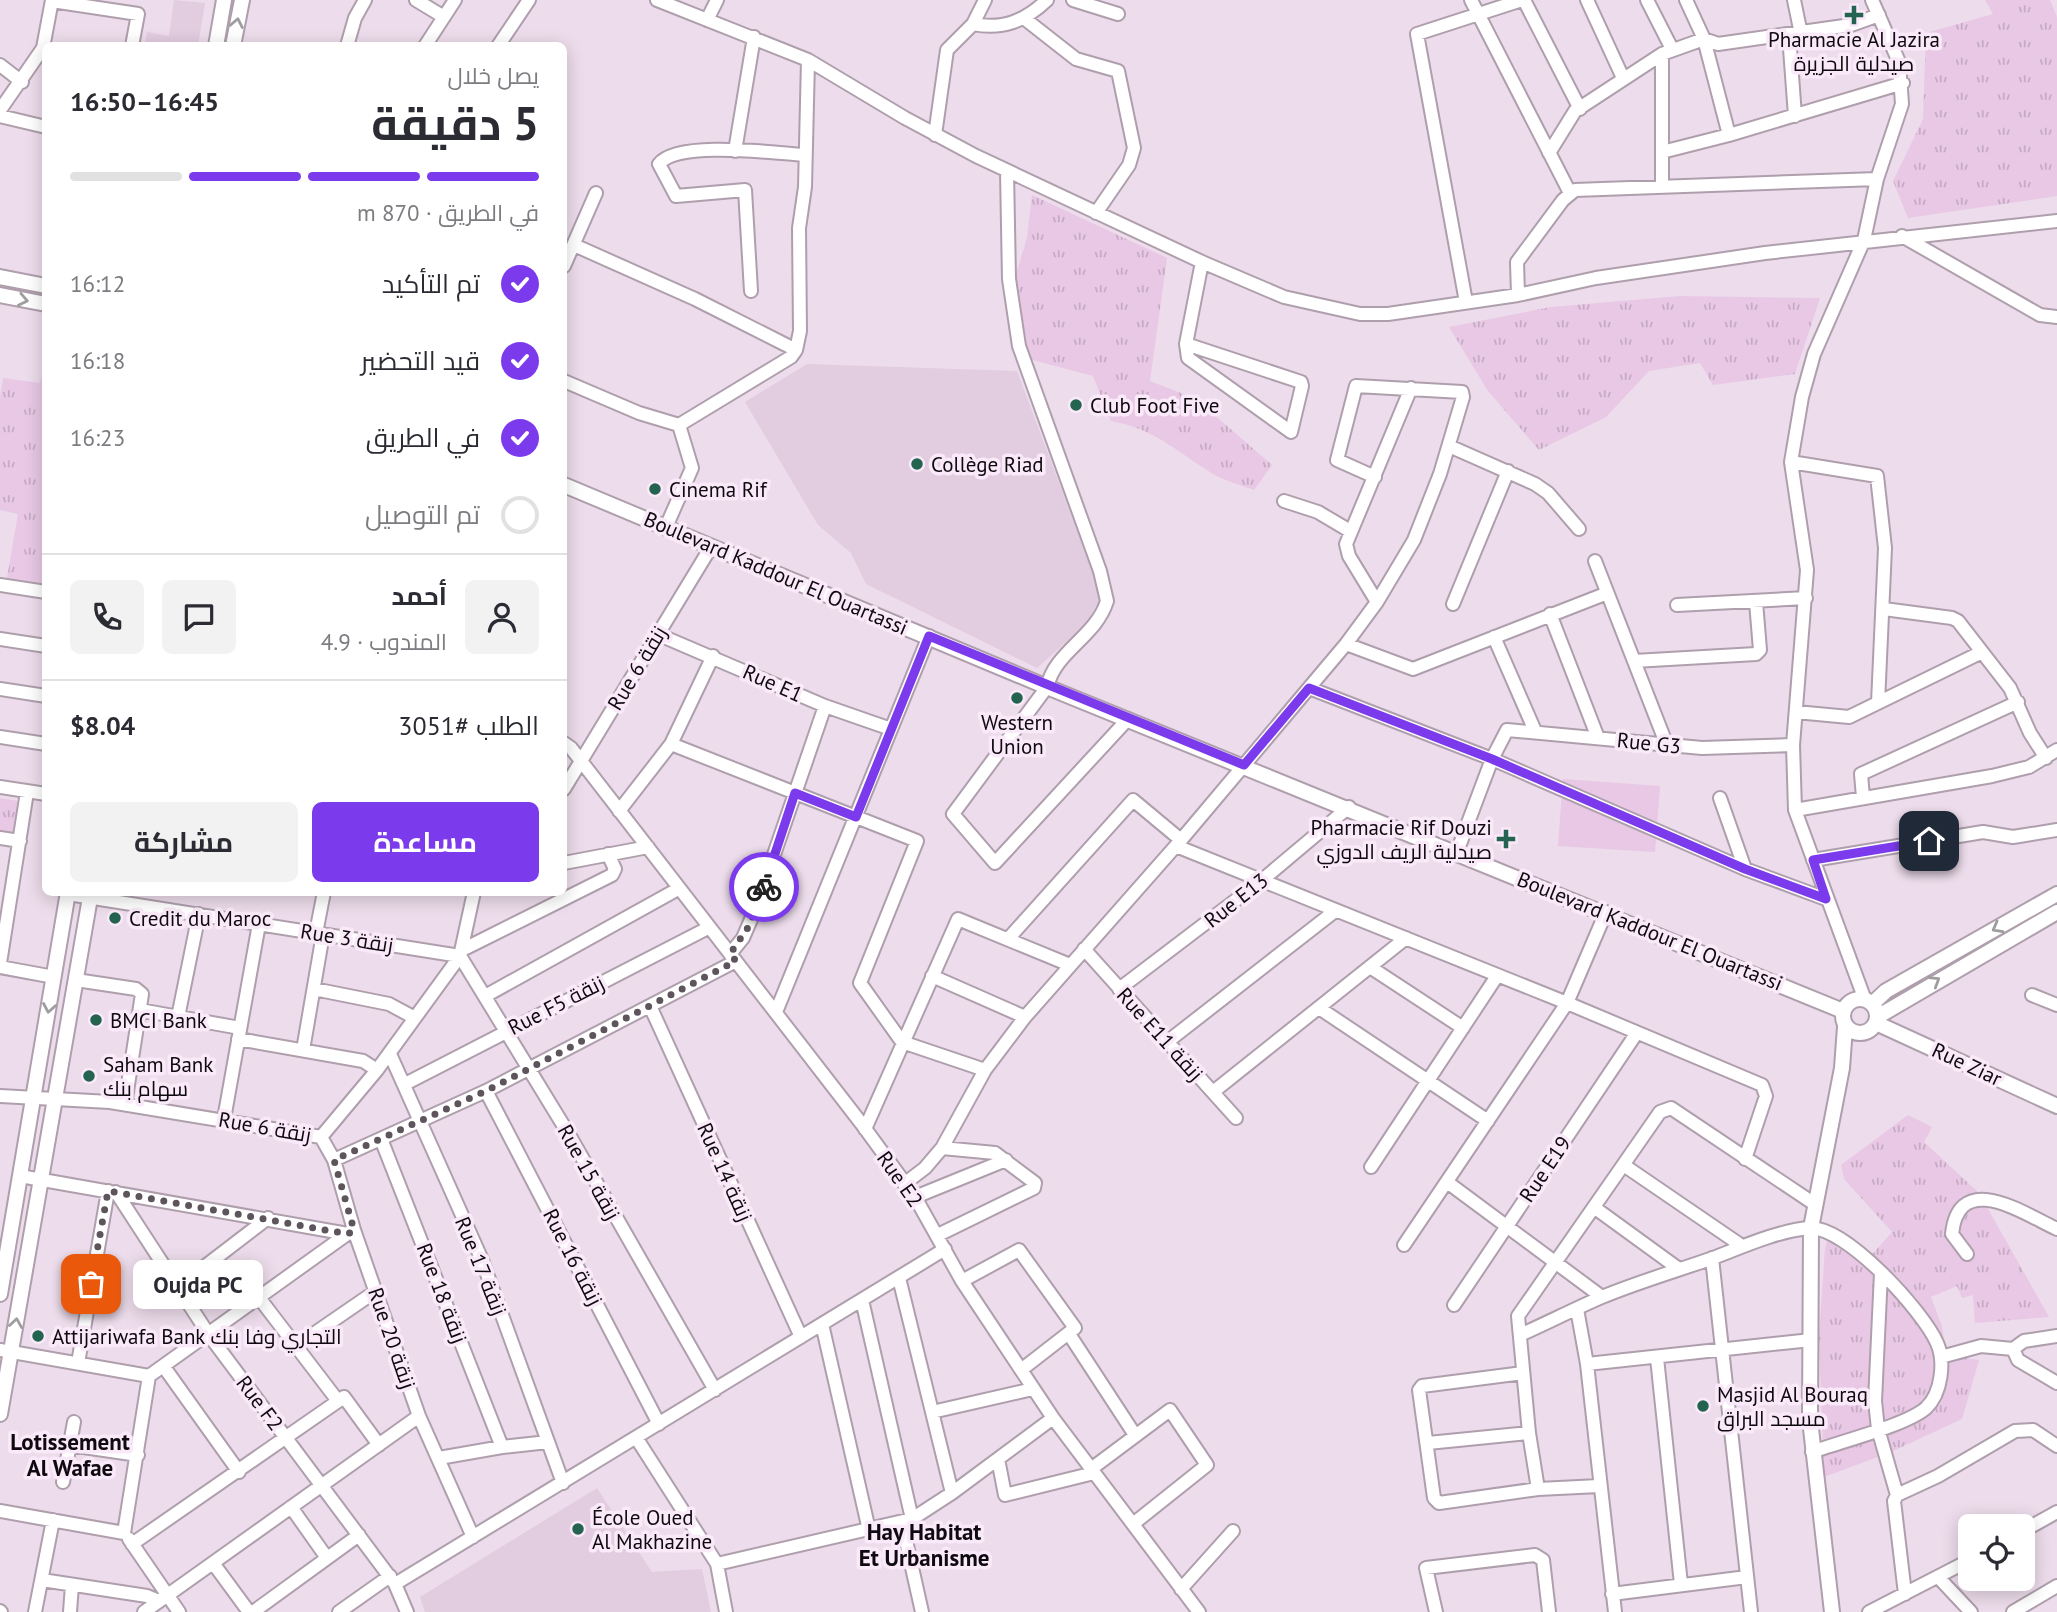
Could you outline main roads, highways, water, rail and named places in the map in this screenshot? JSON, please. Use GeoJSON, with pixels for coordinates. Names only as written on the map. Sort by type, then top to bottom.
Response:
{"type":"FeatureCollection","features":[{"type":"Feature","properties":{"kind":"main road"},"geometry":{"type":"LineString","coordinates":[[217,42],[224,0]]}},
{"type":"Feature","properties":{"kind":"main road"},"geometry":{"type":"LineString","coordinates":[[234,42],[242,0]]}},
{"type":"Feature","properties":{"kind":"main road"},"geometry":{"type":"LineString","coordinates":[[0,277],[42,285]]}},
{"type":"Feature","properties":{"kind":"main road"},"geometry":{"type":"LineString","coordinates":[[0,295],[42,303]]}},
{"type":"Feature","properties":{"kind":"main road","name":"Boulevard Kaddour El Ouartassi"},"geometry":{"type":"LineString","coordinates":[[567,486],[1047,687],[1349,807],[1843,1011]]}},
{"type":"Feature","properties":{"kind":"main road"},"geometry":{"type":"LineString","coordinates":[[1842,1068],[1885,991],[2057,894]]}},
{"type":"Feature","properties":{"kind":"main road"},"geometry":{"type":"LineString","coordinates":[[0,1294],[3,1255],[20,1176],[68,896]]}},
{"type":"Feature","properties":{"kind":"main road"},"geometry":{"type":"LineString","coordinates":[[0,1414],[6,1351],[27,1258],[90,896]]}},
{"type":"Feature","properties":{"kind":"main road"},"geometry":{"type":"LineString","coordinates":[[1872,1011],[2057,912]]}},
{"type":"Feature","properties":{"kind":"main road"},"geometry":{"type":"LineString","coordinates":[[1832,1612],[1812,1452],[1811,1228],[1842,1068],[1845,1027],[1843,1011],[1852,1001],[1872,1011]]}},
{"type":"Feature","properties":{"kind":"main road","name":"Rue Ziar"},"geometry":{"type":"LineString","coordinates":[[1872,1011],[2057,1106]]}},
{"type":"Feature","properties":{"kind":"main road"},"geometry":{"type":"LineString","coordinates":[[1845,1027],[1862,1034]]}},
{"type":"Feature","properties":{"kind":"place","name":"Pharmacie Al Jazira صيدلية الجزيرة"},"geometry":{"type":"Point","coordinates":[1854,15]}},
{"type":"Feature","properties":{"kind":"place","name":"Club Foot Five"},"geometry":{"type":"Point","coordinates":[1076,405]}},
{"type":"Feature","properties":{"kind":"place","name":"Collège Riad"},"geometry":{"type":"Point","coordinates":[917,464]}},
{"type":"Feature","properties":{"kind":"place","name":"Cinema Rif"},"geometry":{"type":"Point","coordinates":[655,489]}},
{"type":"Feature","properties":{"kind":"place","name":"Western Union"},"geometry":{"type":"Point","coordinates":[1017,698]}},
{"type":"Feature","properties":{"kind":"place","name":"Pharmacie Rif Douzi صيدلية الريف الدوزي"},"geometry":{"type":"Point","coordinates":[1506,839]}},
{"type":"Feature","properties":{"kind":"place","name":"Credit du Maroc"},"geometry":{"type":"Point","coordinates":[115,918]}},
{"type":"Feature","properties":{"kind":"place","name":"BMCI Bank"},"geometry":{"type":"Point","coordinates":[96,1020]}},
{"type":"Feature","properties":{"kind":"place","name":"Saham Bank سهام بنك"},"geometry":{"type":"Point","coordinates":[89,1076]}},
{"type":"Feature","properties":{"kind":"place","name":"Oujda PC"},"geometry":{"type":"Point","coordinates":[91,1284]}},
{"type":"Feature","properties":{"kind":"place","name":"Attijariwafa Bank التجاري وفا بنك"},"geometry":{"type":"Point","coordinates":[38,1336]}},
{"type":"Feature","properties":{"kind":"place","name":"Masjid Al Bouraq مسجد البراق"},"geometry":{"type":"Point","coordinates":[1703,1406]}},
{"type":"Feature","properties":{"kind":"place","name":"École Oued Al Makhazine"},"geometry":{"type":"Point","coordinates":[578,1529]}},
{"type":"Feature","properties":{"kind":"district","name":"Lotissement Al Wafae"},"geometry":{"type":"Point","coordinates":[70,1454]}},
{"type":"Feature","properties":{"kind":"district","name":"Hay Habitat Et Urbanisme"},"geometry":{"type":"Point","coordinates":[924,1544]}}]}
